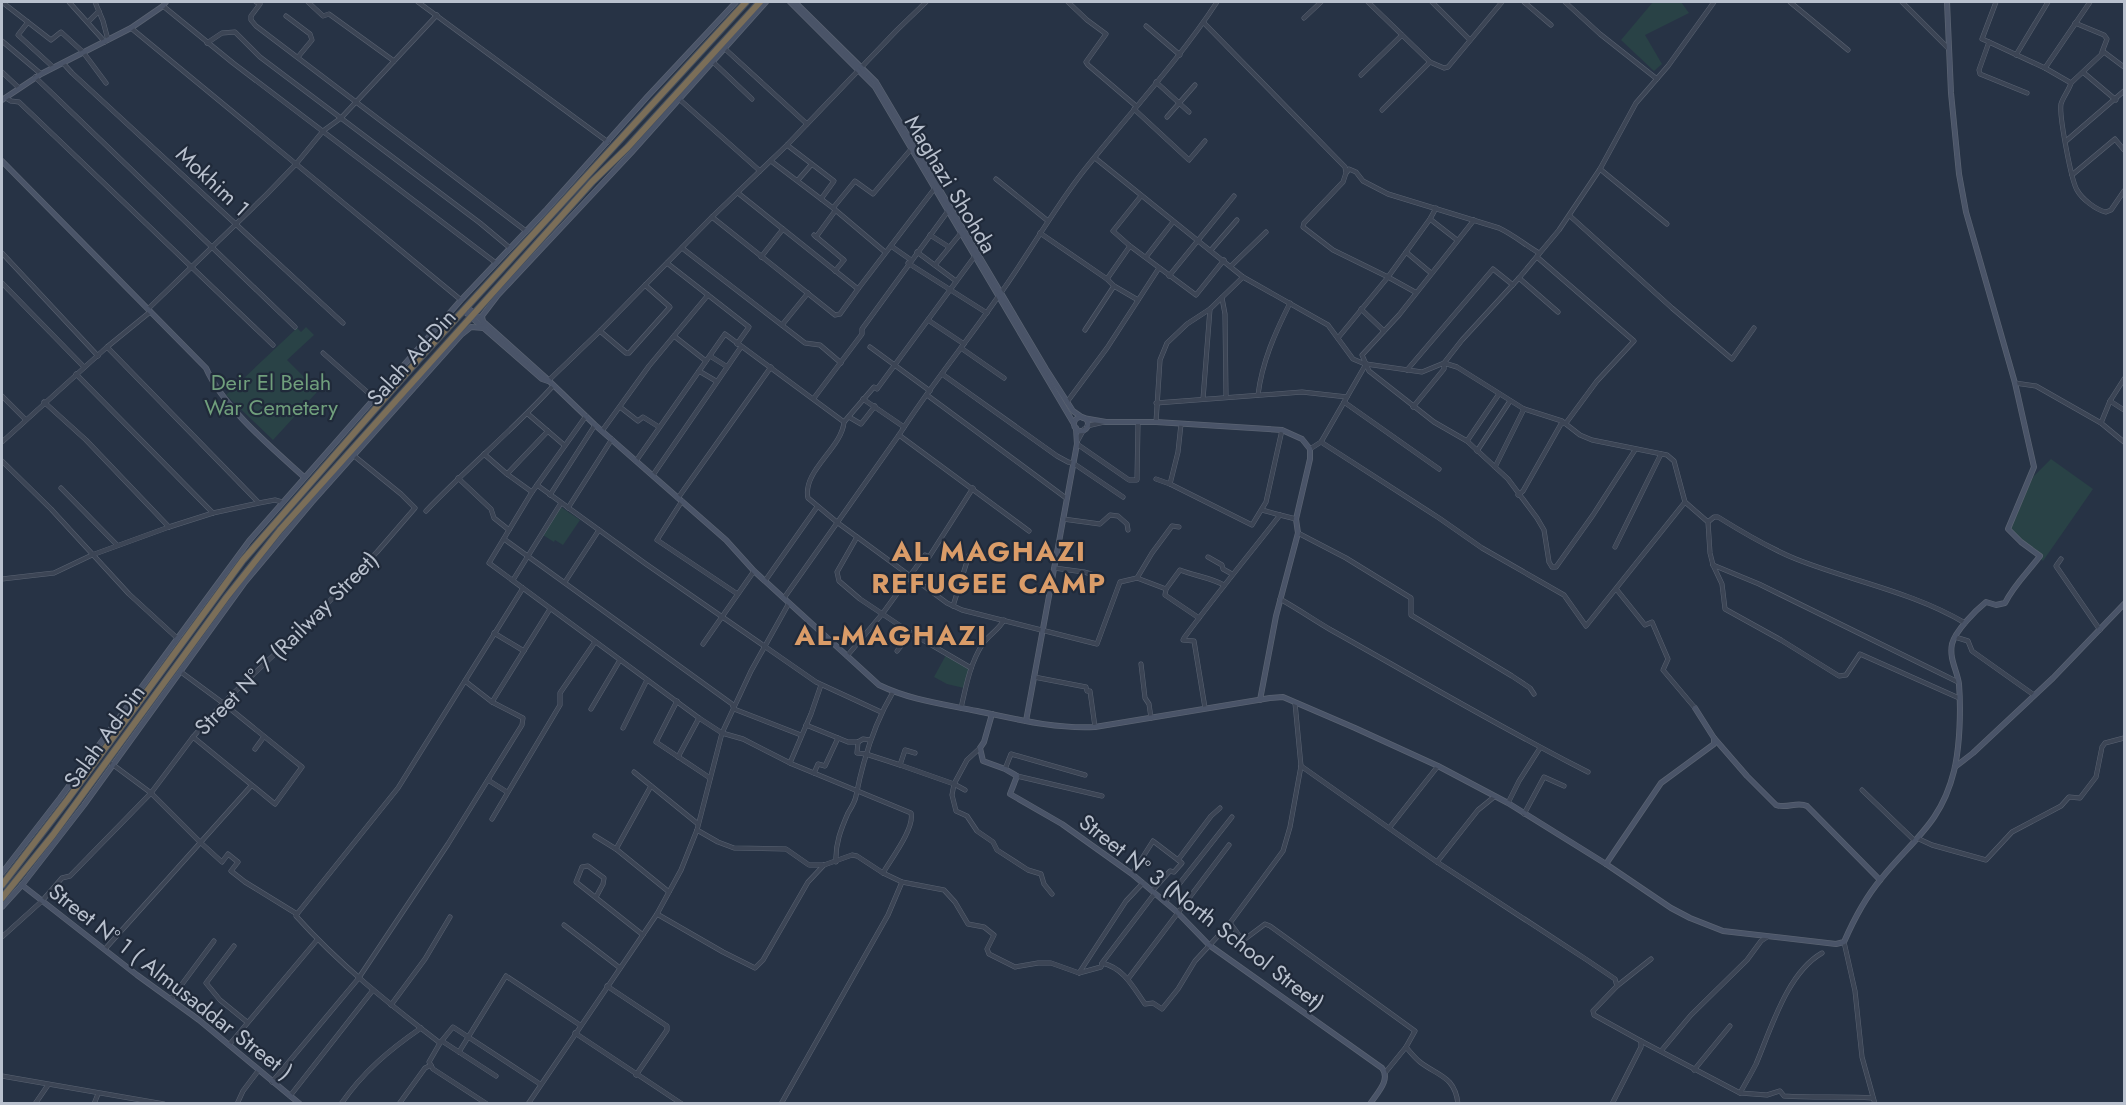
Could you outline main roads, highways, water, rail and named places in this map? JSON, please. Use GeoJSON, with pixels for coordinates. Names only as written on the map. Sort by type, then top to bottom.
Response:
{"type":"FeatureCollection","features":[{"type":"Feature","properties":{"kind":"highway","name":"Salah Ad-Din"},"geometry":{"type":"LineString","coordinates":[[2,885],[243,560],[418,360],[557,209],[582,178],[746,2]]}},
{"type":"Feature","properties":{"kind":"highway","name":"Salah Ad-Din"},"geometry":{"type":"LineString","coordinates":[[2,898],[45,849],[131,730],[314,490],[403,396],[472,315],[760,2]]}},
{"type":"Feature","properties":{"kind":"highway"},"geometry":{"type":"LineString","coordinates":[[700,53],[704,61]]}},
{"type":"Feature","properties":{"kind":"highway"},"geometry":{"type":"LineString","coordinates":[[644,101],[654,102]]}},
{"type":"Feature","properties":{"kind":"highway"},"geometry":{"type":"LineString","coordinates":[[547,209],[557,209]]}},
{"type":"Feature","properties":{"kind":"highway"},"geometry":{"type":"LineString","coordinates":[[308,484],[314,490]]}},
{"type":"Feature","properties":{"kind":"highway"},"geometry":{"type":"LineString","coordinates":[[123,724],[131,730]]}},
{"type":"Feature","properties":{"kind":"district","name":"AL MAGHAZI REFUGEE CAMP"},"geometry":{"type":"Point","coordinates":[989,567]}},
{"type":"Feature","properties":{"kind":"district","name":"AL-MAGHAZI"},"geometry":{"type":"Point","coordinates":[891,635]}},
{"type":"Feature","properties":{"kind":"park label","name":"Deir El Belah War Cemetery"},"geometry":{"type":"Point","coordinates":[271,394]}}]}
